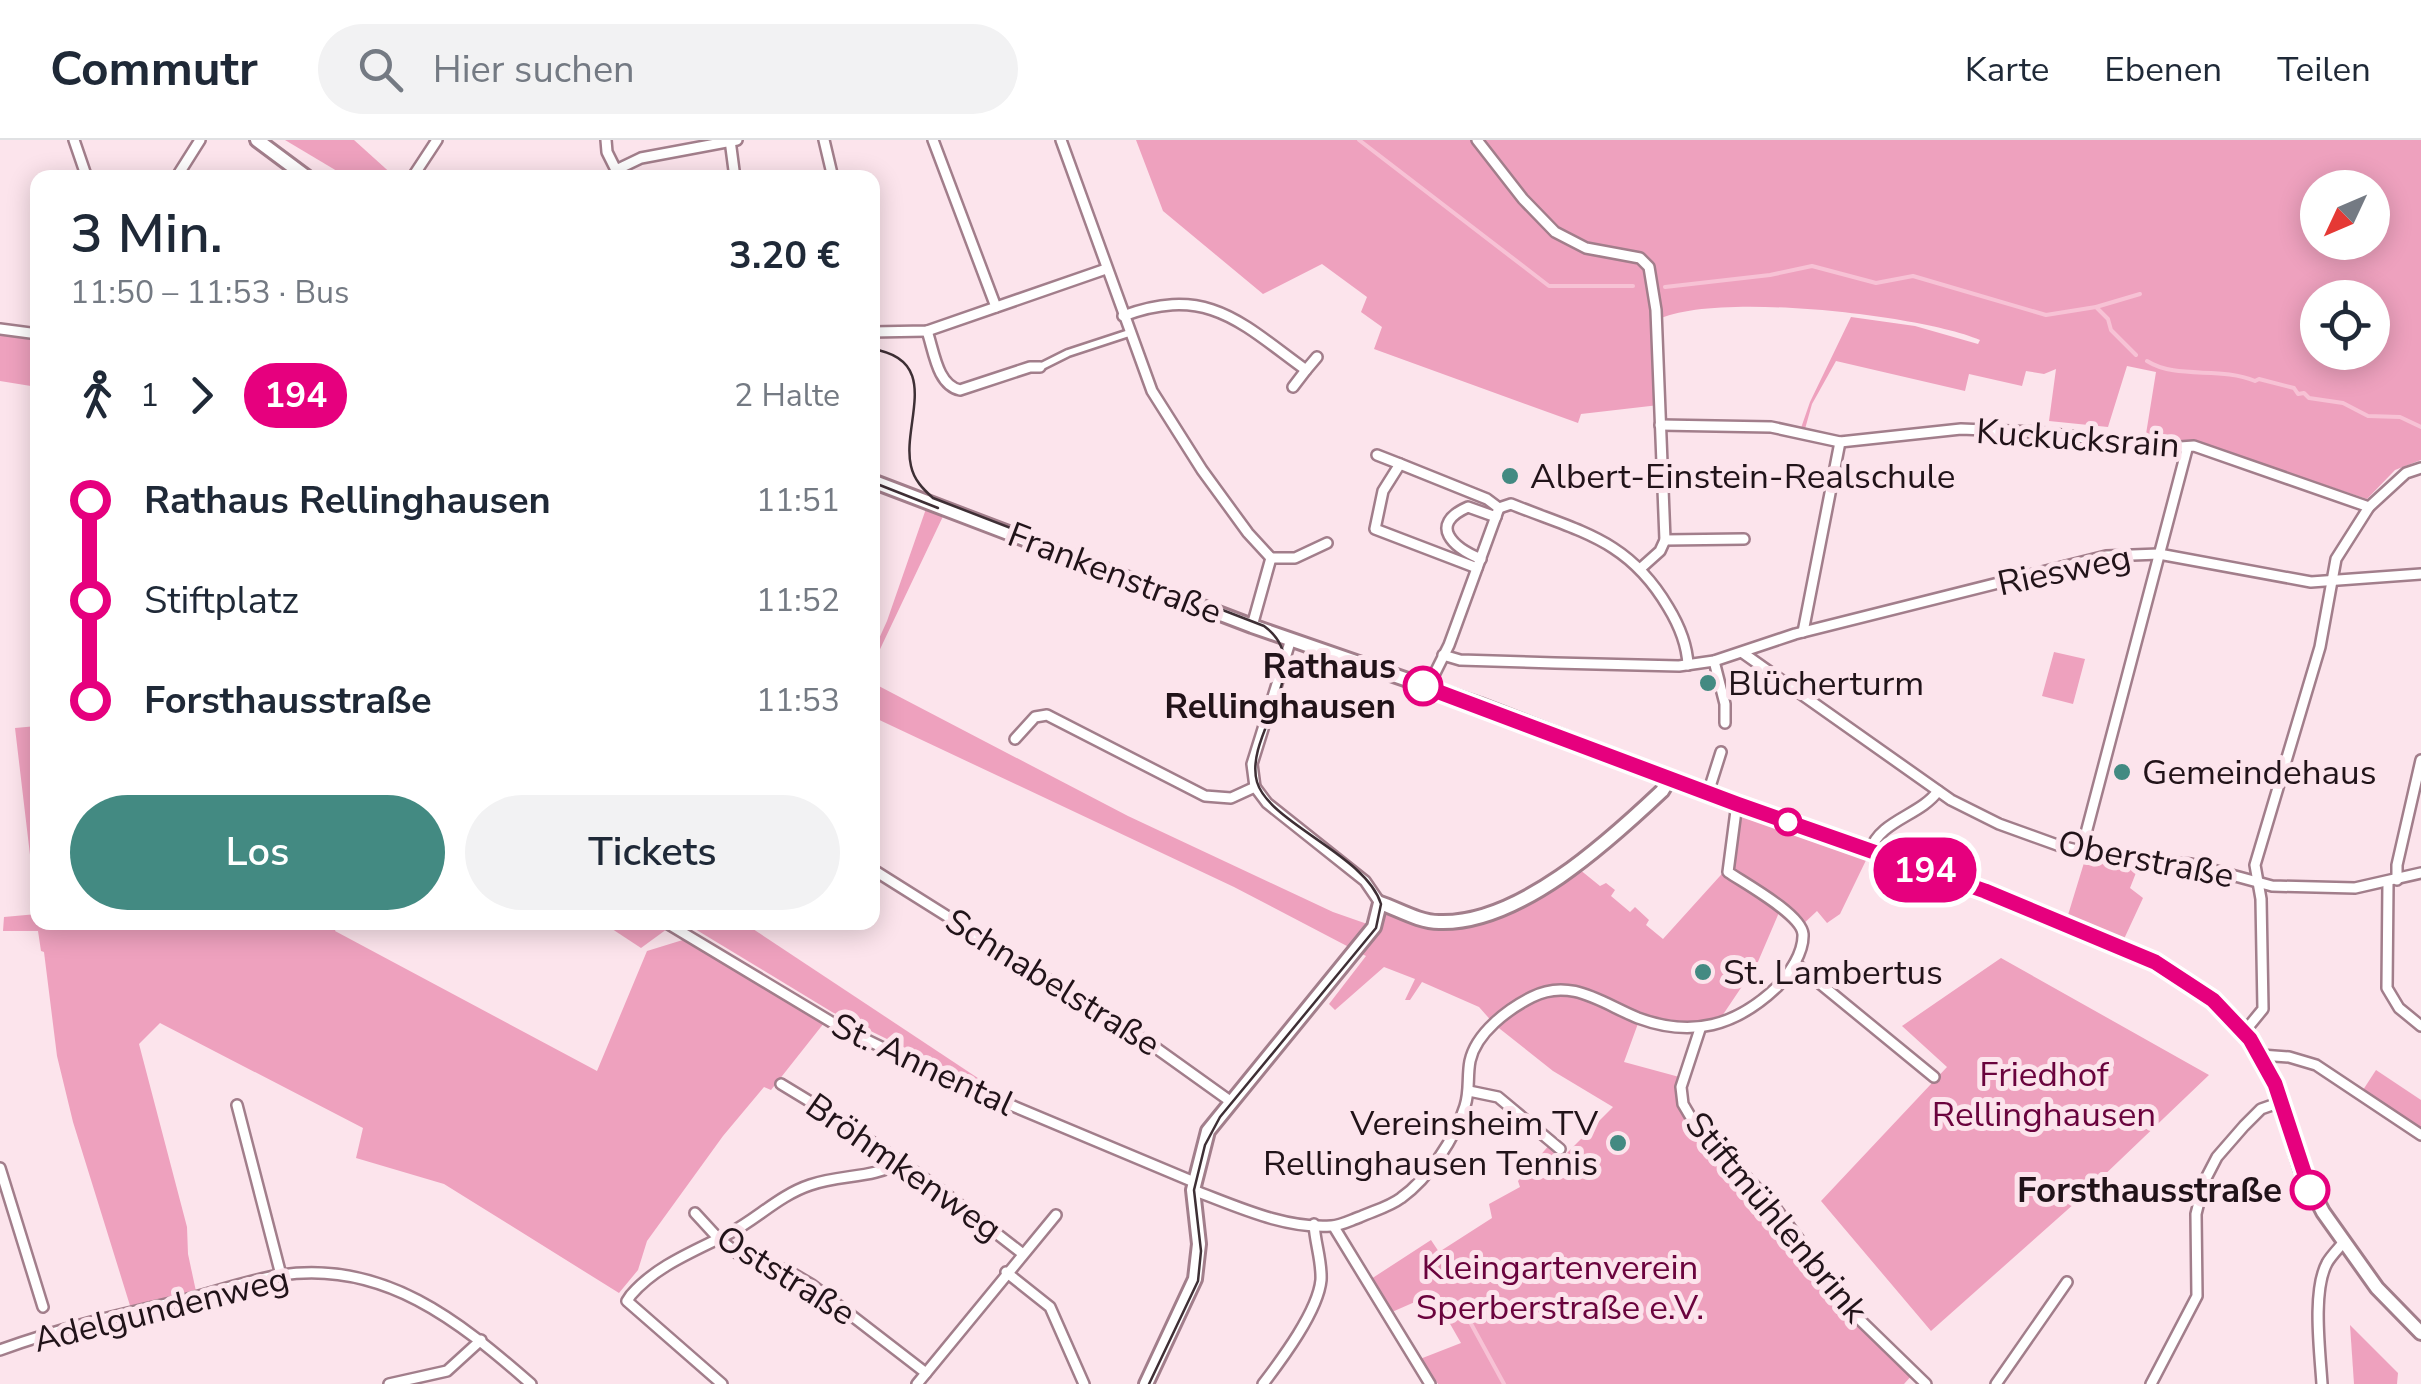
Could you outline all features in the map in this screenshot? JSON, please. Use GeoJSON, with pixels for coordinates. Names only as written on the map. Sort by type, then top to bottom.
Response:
{"type":"FeatureCollection","features":[{"type":"Feature","properties":{"kind":"main road"},"geometry":{"type":"LineString","coordinates":[[257,140],[297,170]]}},
{"type":"Feature","properties":{"kind":"main road","name":"Frankenstraße"},"geometry":{"type":"LineString","coordinates":[[880,485],[1252,626],[1985,891],[2146,956],[2213,1000],[2245,1031],[2261,1055],[2281,1102],[2310,1191],[2342,1244],[2377,1288],[2421,1333]]}},
{"type":"Feature","properties":{"kind":"main road"},"geometry":{"type":"LineString","coordinates":[[1146,1384],[1195,1279],[1199,1244],[1193,1186],[1208,1131],[1374,927],[1380,904],[1437,922],[1481,917],[1498,910],[1555,882],[1578,865],[1662,791],[1670,778]]}},
{"type":"Feature","properties":{"kind":"street"},"geometry":{"type":"LineString","coordinates":[[74,140],[84,170]]}},
{"type":"Feature","properties":{"kind":"street"},"geometry":{"type":"LineString","coordinates":[[181,170],[200,140]]}},
{"type":"Feature","properties":{"kind":"street"},"geometry":{"type":"LineString","coordinates":[[417,170],[437,140]]}},
{"type":"Feature","properties":{"kind":"street"},"geometry":{"type":"LineString","coordinates":[[606,140],[613,170]]}},
{"type":"Feature","properties":{"kind":"street"},"geometry":{"type":"LineString","coordinates":[[622,170],[641,158],[733,140],[735,170]]}},
{"type":"Feature","properties":{"kind":"street"},"geometry":{"type":"LineString","coordinates":[[824,140],[831,170]]}},
{"type":"Feature","properties":{"kind":"street"},"geometry":{"type":"LineString","coordinates":[[934,140],[996,307]]}},
{"type":"Feature","properties":{"kind":"street"},"geometry":{"type":"LineString","coordinates":[[1061,140],[1129,333],[1152,392],[1169,422],[1248,533],[1271,558],[1294,558],[1327,543]]}},
{"type":"Feature","properties":{"kind":"street"},"geometry":{"type":"LineString","coordinates":[[1477,140],[1523,199],[1556,232],[1586,248],[1640,258],[1649,267],[1656,310],[1662,530],[1666,540]]}},
{"type":"Feature","properties":{"kind":"street"},"geometry":{"type":"LineString","coordinates":[[880,332],[927,331],[1106,269]]}},
{"type":"Feature","properties":{"kind":"street"},"geometry":{"type":"LineString","coordinates":[[1123,316],[1161,304],[1199,305],[1231,317],[1306,370]]}},
{"type":"Feature","properties":{"kind":"street"},"geometry":{"type":"LineString","coordinates":[[0,329],[30,333]]}},
{"type":"Feature","properties":{"kind":"street"},"geometry":{"type":"LineString","coordinates":[[927,331],[944,382],[960,390],[1040,367],[1129,333]]}},
{"type":"Feature","properties":{"kind":"street"},"geometry":{"type":"LineString","coordinates":[[1293,387],[1317,357]]}},
{"type":"Feature","properties":{"kind":"street","name":"Kuckucksrain"},"geometry":{"type":"LineString","coordinates":[[1660,425],[1770,427],[1840,442],[1941,430],[2000,430],[2186,449],[2194,446],[2369,507]]}},
{"type":"Feature","properties":{"kind":"street"},"geometry":{"type":"LineString","coordinates":[[1804,632],[1840,442]]}},
{"type":"Feature","properties":{"kind":"street"},"geometry":{"type":"LineString","coordinates":[[2081,852],[2186,449]]}},
{"type":"Feature","properties":{"kind":"street"},"geometry":{"type":"LineString","coordinates":[[1377,455],[1487,499],[1498,512]]}},
{"type":"Feature","properties":{"kind":"street"},"geometry":{"type":"LineString","coordinates":[[1400,464],[1383,491],[1375,529],[1479,564]]}},
{"type":"Feature","properties":{"kind":"street"},"geometry":{"type":"LineString","coordinates":[[2245,1031],[2263,1008],[2264,998],[2261,899],[2255,865],[2320,647],[2336,559],[2369,507],[2406,473],[2421,468]]}},
{"type":"Feature","properties":{"kind":"street"},"geometry":{"type":"LineString","coordinates":[[1428,687],[1498,512],[1511,504],[1610,544],[1642,568],[1681,629],[1688,665]]}},
{"type":"Feature","properties":{"kind":"street"},"geometry":{"type":"LineString","coordinates":[[1479,564],[1450,541],[1450,518],[1468,507],[1498,512]]}},
{"type":"Feature","properties":{"kind":"street"},"geometry":{"type":"LineString","coordinates":[[1666,540],[1744,539]]}},
{"type":"Feature","properties":{"kind":"street"},"geometry":{"type":"LineString","coordinates":[[1642,568],[1666,540]]}},
{"type":"Feature","properties":{"kind":"street","name":"Riesweg"},"geometry":{"type":"LineString","coordinates":[[1714,661],[1804,632],[2106,556],[2159,554],[2311,582],[2421,574]]}},
{"type":"Feature","properties":{"kind":"street"},"geometry":{"type":"LineString","coordinates":[[1252,626],[1271,558]]}},
{"type":"Feature","properties":{"kind":"street"},"geometry":{"type":"LineString","coordinates":[[1291,639],[1254,754],[1255,786],[1267,802],[1366,881],[1380,904]]}},
{"type":"Feature","properties":{"kind":"street","name":"Oberstraße"},"geometry":{"type":"LineString","coordinates":[[1744,653],[1938,791],[1999,824],[2081,852],[2191,864],[2272,886],[2330,890],[2392,882],[2421,873]]}},
{"type":"Feature","properties":{"kind":"street"},"geometry":{"type":"LineString","coordinates":[[1442,655],[1460,660],[1498,661],[1688,665],[1714,661],[1725,704],[1725,723]]}},
{"type":"Feature","properties":{"kind":"street"},"geometry":{"type":"LineString","coordinates":[[1015,739],[1034,717],[1047,715],[1205,796],[1230,798],[1255,786]]}},
{"type":"Feature","properties":{"kind":"street"},"geometry":{"type":"LineString","coordinates":[[1708,793],[1721,752]]}},
{"type":"Feature","properties":{"kind":"street"},"geometry":{"type":"LineString","coordinates":[[2421,760],[2392,882],[2387,988],[2399,1008],[2421,1026]]}},
{"type":"Feature","properties":{"kind":"street"},"geometry":{"type":"LineString","coordinates":[[1870,851],[1874,840],[1893,823],[1929,804],[1938,791]]}},
{"type":"Feature","properties":{"kind":"street"},"geometry":{"type":"LineString","coordinates":[[1430,1384],[1334,1227],[1394,1202],[1412,1189],[1452,1134],[1469,1091],[1470,1062],[1476,1046],[1516,1006],[1550,990],[1586,993],[1642,1019],[1700,1029],[1748,1010],[1784,980],[1795,963],[1803,934],[1779,906],[1728,872],[1737,804]]}},
{"type":"Feature","properties":{"kind":"street","name":"Schnabelstraße"},"geometry":{"type":"LineString","coordinates":[[880,874],[1148,1042],[1230,1101]]}},
{"type":"Feature","properties":{"kind":"street","name":"St. Annental"},"geometry":{"type":"LineString","coordinates":[[678,930],[854,1034],[939,1074],[1244,1210],[1334,1227]]}},
{"type":"Feature","properties":{"kind":"street"},"geometry":{"type":"LineString","coordinates":[[1795,963],[1934,1077]]}},
{"type":"Feature","properties":{"kind":"street","name":"Stiftmühlenbrink"},"geometry":{"type":"LineString","coordinates":[[1700,1029],[1681,1088],[1683,1104],[1693,1122],[1774,1206],[1856,1316],[1926,1384]]}},
{"type":"Feature","properties":{"kind":"street"},"geometry":{"type":"LineString","coordinates":[[2261,1055],[2290,1057],[2316,1065],[2421,1135]]}},
{"type":"Feature","properties":{"kind":"street","name":"Bröhmkenweg"},"geometry":{"type":"LineString","coordinates":[[781,1084],[901,1162],[1024,1254]]}},
{"type":"Feature","properties":{"kind":"street"},"geometry":{"type":"LineString","coordinates":[[1469,1091],[1498,1097],[1560,1149]]}},
{"type":"Feature","properties":{"kind":"street"},"geometry":{"type":"LineString","coordinates":[[2152,1384],[2197,1296],[2196,1214],[2204,1182],[2218,1157],[2244,1126],[2262,1109],[2281,1102]]}},
{"type":"Feature","properties":{"kind":"street"},"geometry":{"type":"LineString","coordinates":[[238,1105],[281,1275]]}},
{"type":"Feature","properties":{"kind":"street"},"geometry":{"type":"LineString","coordinates":[[722,1384],[627,1301],[652,1275],[790,1193],[832,1178],[877,1174],[901,1162]]}},
{"type":"Feature","properties":{"kind":"street"},"geometry":{"type":"LineString","coordinates":[[0,1168],[43,1307]]}},
{"type":"Feature","properties":{"kind":"street","name":"Oststraße"},"geometry":{"type":"LineString","coordinates":[[695,1213],[737,1253],[790,1272],[812,1285],[926,1373]]}},
{"type":"Feature","properties":{"kind":"street"},"geometry":{"type":"LineString","coordinates":[[917,1384],[1056,1215]]}},
{"type":"Feature","properties":{"kind":"street"},"geometry":{"type":"LineString","coordinates":[[1263,1384],[1316,1299],[1321,1272],[1314,1224]]}},
{"type":"Feature","properties":{"kind":"street"},"geometry":{"type":"LineString","coordinates":[[2322,1384],[2322,1281],[2327,1262],[2342,1244]]}},
{"type":"Feature","properties":{"kind":"street","name":"Bröhmkenweg"},"geometry":{"type":"LineString","coordinates":[[1006,1272],[1050,1308],[1084,1384]]}},
{"type":"Feature","properties":{"kind":"street","name":"Adelgundenweg"},"geometry":{"type":"LineString","coordinates":[[0,1350],[68,1328],[281,1275],[332,1275],[384,1286],[439,1310],[482,1340],[531,1384]]}},
{"type":"Feature","properties":{"kind":"street"},"geometry":{"type":"LineString","coordinates":[[1996,1384],[2067,1282]]}},
{"type":"Feature","properties":{"kind":"street"},"geometry":{"type":"LineString","coordinates":[[389,1384],[446,1371],[482,1340]]}},
{"type":"Feature","properties":{"kind":"green space"},"geometry":{"type":"Polygon","coordinates":[[[285,140],[354,140],[387,170],[335,170],[285,140]]]}},
{"type":"Feature","properties":{"kind":"green space"},"geometry":{"type":"Polygon","coordinates":[[[1136,140],[2421,140],[2421,460],[2395,470],[2367,499],[2229,453],[2146,434],[2156,372],[2127,366],[2108,427],[2049,421],[2056,369],[2044,374],[2026,371],[2022,386],[1969,374],[1965,391],[1836,361],[1812,404],[1805,429],[1801,428],[1810,402],[1851,317],[1915,326],[1978,344],[1980,340],[1913,322],[1769,307],[1723,307],[1657,320],[1659,405],[1581,414],[1578,423],[1374,349],[1382,327],[1361,312],[1367,297],[1322,264],[1263,294],[1163,211],[1136,140]]]}},
{"type":"Feature","properties":{"kind":"green space"},"geometry":{"type":"Polygon","coordinates":[[[0,331],[30,334],[30,386],[0,381],[0,331]]]}},
{"type":"Feature","properties":{"kind":"green space"},"geometry":{"type":"Polygon","coordinates":[[[928,503],[946,510],[880,649],[880,636],[928,503]]]}},
{"type":"Feature","properties":{"kind":"green space"},"geometry":{"type":"Polygon","coordinates":[[[2054,652],[2085,659],[2073,704],[2042,696],[2054,652]]]}},
{"type":"Feature","properties":{"kind":"green space","name":"Kleingartenverein Sperberstraße e.V."},"geometry":{"type":"Polygon","coordinates":[[[880,687],[1128,816],[1333,912],[1373,926],[1378,905],[1458,924],[1579,869],[1600,886],[1606,883],[1615,890],[1611,896],[1630,912],[1635,907],[1649,920],[1646,925],[1663,939],[1729,866],[1737,804],[1870,852],[1840,914],[1827,923],[1817,911],[1800,927],[1781,908],[1757,964],[1716,1025],[1700,1029],[1640,1018],[1624,1062],[1683,1078],[1681,1103],[1773,1205],[1819,1271],[1913,1374],[1904,1384],[1438,1384],[1420,1359],[1461,1343],[1433,1294],[1392,1312],[1371,1279],[1431,1240],[1439,1252],[1492,1218],[1489,1204],[1520,1187],[1518,1181],[1551,1143],[1567,1153],[1613,1107],[1553,1071],[1495,1025],[1479,1007],[1422,982],[1410,1000],[1405,1000],[1415,979],[1384,967],[1335,1010],[1329,1004],[1366,956],[1234,887],[880,720],[880,687]]]}},
{"type":"Feature","properties":{"kind":"green space"},"geometry":{"type":"Polygon","coordinates":[[[30,727],[30,855],[15,728],[30,727]]]}},
{"type":"Feature","properties":{"kind":"green space"},"geometry":{"type":"Polygon","coordinates":[[[2087,853],[2141,860],[2130,888],[2143,898],[2124,939],[2068,915],[2087,853]]]}},
{"type":"Feature","properties":{"kind":"green space"},"geometry":{"type":"Polygon","coordinates":[[[30,915],[30,930],[336,930],[597,1071],[647,951],[686,939],[824,1023],[771,1090],[764,1087],[723,1136],[647,1241],[638,1270],[619,1293],[444,1184],[356,1158],[363,1128],[160,1023],[139,1044],[187,1227],[197,1296],[132,1312],[73,1122],[57,1056],[38,931],[3,931],[4,917],[30,915]]]}},
{"type":"Feature","properties":{"kind":"green space"},"geometry":{"type":"Polygon","coordinates":[[[614,930],[666,930],[641,948],[614,930]]]}},
{"type":"Feature","properties":{"kind":"green space"},"geometry":{"type":"Polygon","coordinates":[[[697,930],[755,930],[1011,1100],[832,1012],[697,930]]]}},
{"type":"Feature","properties":{"kind":"green space","name":"Friedhof Rellinghausen"},"geometry":{"type":"Polygon","coordinates":[[[2001,958],[2209,1075],[2075,1203],[1931,1331],[1821,1201],[1947,1067],[1902,1026],[2001,958]]]}},
{"type":"Feature","properties":{"kind":"green space"},"geometry":{"type":"Polygon","coordinates":[[[2376,1070],[2421,1100],[2421,1128],[2363,1090],[2376,1070]]]}},
{"type":"Feature","properties":{"kind":"green space"},"geometry":{"type":"Polygon","coordinates":[[[2350,1325],[2398,1373],[2397,1384],[2354,1384],[2350,1325]]]}},
{"type":"Feature","properties":{"kind":"waterway"},"geometry":{"type":"LineString","coordinates":[[1359,140],[1549,286],[1633,286]]}},
{"type":"Feature","properties":{"kind":"waterway"},"geometry":{"type":"LineString","coordinates":[[1665,287],[1812,266],[1876,283],[1913,276],[2046,315],[2096,307],[2108,319],[2111,330],[2136,355]]}},
{"type":"Feature","properties":{"kind":"waterway"},"geometry":{"type":"LineString","coordinates":[[2096,307],[2140,294]]}},
{"type":"Feature","properties":{"kind":"waterway"},"geometry":{"type":"LineString","coordinates":[[2147,361],[2172,370],[2259,379],[2294,388],[2309,398],[2343,403],[2368,416],[2400,417],[2421,427]]}},
{"type":"Feature","properties":{"kind":"waterway"},"geometry":{"type":"LineString","coordinates":[[1463,1309],[1504,1384]]}},
{"type":"Feature","properties":{"kind":"tram line"},"geometry":{"type":"LineString","coordinates":[[880,352],[907,366],[913,380],[911,466],[922,488],[933,498],[1264,626],[1279,642],[1285,661],[1283,680],[1260,743],[1257,782],[1279,811],[1357,870],[1372,886],[1381,904],[1376,928],[1220,1117],[1205,1145],[1194,1190],[1201,1251],[1198,1281],[1149,1384]]}},
{"type":"Feature","properties":{"kind":"tram line"},"geometry":{"type":"LineString","coordinates":[[880,485],[938,508]]}},
{"type":"Feature","properties":{"kind":"bus line","name":"194"},"geometry":{"type":"LineString","coordinates":[[1423,686],[1737,804],[1985,891],[2155,962],[2213,1000],[2245,1031],[2275,1084],[2310,1190]]}},
{"type":"Feature","properties":{"kind":"place","name":"Albert-Einstein-Realschule"},"geometry":{"type":"Point","coordinates":[1510,476]}},
{"type":"Feature","properties":{"kind":"place","name":"Blücherturm"},"geometry":{"type":"Point","coordinates":[1708,683]}},
{"type":"Feature","properties":{"kind":"place","name":"Rathaus Rellinghausen"},"geometry":{"type":"Point","coordinates":[1423,686]}},
{"type":"Feature","properties":{"kind":"place","name":"Gemeindehaus"},"geometry":{"type":"Point","coordinates":[2122,772]}},
{"type":"Feature","properties":{"kind":"place","name":"St. Lambertus"},"geometry":{"type":"Point","coordinates":[1703,972]}},
{"type":"Feature","properties":{"kind":"place","name":"Vereinsheim TV Rellinghausen Tennis"},"geometry":{"type":"Point","coordinates":[1618,1143]}},
{"type":"Feature","properties":{"kind":"place","name":"Forsthausstraße"},"geometry":{"type":"Point","coordinates":[2310,1190]}}]}
